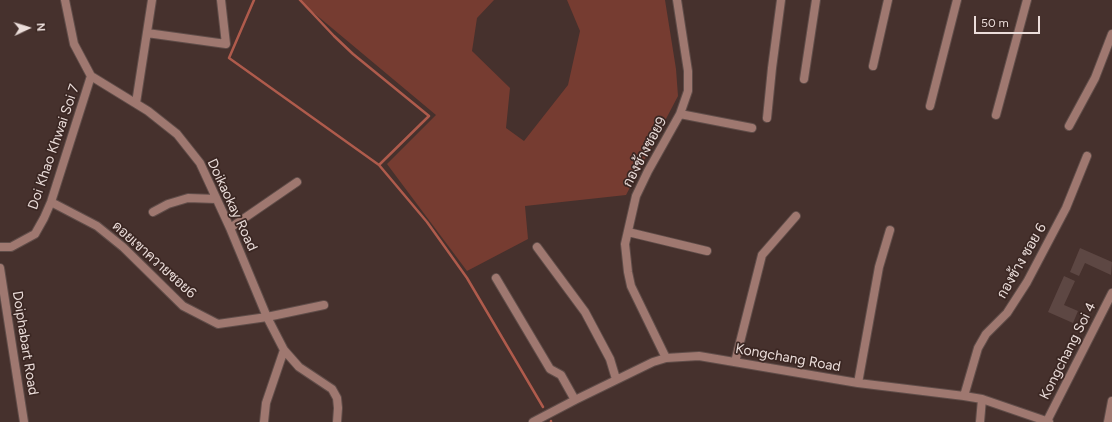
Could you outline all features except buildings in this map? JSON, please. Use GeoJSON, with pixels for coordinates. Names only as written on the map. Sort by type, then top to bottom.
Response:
{"type":"FeatureCollection","features":[{"type":"Feature","properties":{"kind":"street"},"geometry":{"type":"LineString","coordinates":[[65,0],[74,44],[91,76]]}},
{"type":"Feature","properties":{"kind":"street"},"geometry":{"type":"LineString","coordinates":[[136,103],[152,0]]}},
{"type":"Feature","properties":{"kind":"street"},"geometry":{"type":"LineString","coordinates":[[147,34],[226,44],[221,0]]}},
{"type":"Feature","properties":{"kind":"street","name":"กองช้างซอย9"},"geometry":{"type":"LineString","coordinates":[[666,358],[631,286],[625,244],[636,196],[648,171],[680,114],[688,90],[688,71],[677,0]]}},
{"type":"Feature","properties":{"kind":"street"},"geometry":{"type":"LineString","coordinates":[[767,118],[781,0]]}},
{"type":"Feature","properties":{"kind":"street"},"geometry":{"type":"LineString","coordinates":[[804,79],[816,0]]}},
{"type":"Feature","properties":{"kind":"street"},"geometry":{"type":"LineString","coordinates":[[873,66],[888,0]]}},
{"type":"Feature","properties":{"kind":"street"},"geometry":{"type":"LineString","coordinates":[[930,106],[957,0]]}},
{"type":"Feature","properties":{"kind":"street"},"geometry":{"type":"LineString","coordinates":[[996,116],[1027,0]]}},
{"type":"Feature","properties":{"kind":"street"},"geometry":{"type":"LineString","coordinates":[[1070,126],[1095,78],[1112,34]]}},
{"type":"Feature","properties":{"kind":"street","name":"Doikaokay Road"},"geometry":{"type":"LineString","coordinates":[[91,76],[148,110],[177,134],[200,163],[284,350],[299,367],[332,389],[338,408],[337,422]]}},
{"type":"Feature","properties":{"kind":"street","name":"Doi Khao Khwai Soi 7"},"geometry":{"type":"LineString","coordinates":[[0,247],[11,247],[35,234],[44,218],[51,202],[91,76]]}},
{"type":"Feature","properties":{"kind":"street"},"geometry":{"type":"LineString","coordinates":[[680,114],[752,128]]}},
{"type":"Feature","properties":{"kind":"street","name":"กองช้าง ซอย 6"},"geometry":{"type":"LineString","coordinates":[[964,396],[978,348],[986,334],[1007,313],[1027,282],[1066,208],[1087,156]]}},
{"type":"Feature","properties":{"kind":"street"},"geometry":{"type":"LineString","coordinates":[[230,228],[297,182]]}},
{"type":"Feature","properties":{"kind":"street"},"geometry":{"type":"LineString","coordinates":[[152,212],[168,204],[188,198],[216,199]]}},
{"type":"Feature","properties":{"kind":"street","name":"ดอยเขาควายซอย6"},"geometry":{"type":"LineString","coordinates":[[51,202],[97,226],[123,247],[183,306],[218,324],[268,317],[324,305]]}},
{"type":"Feature","properties":{"kind":"street"},"geometry":{"type":"LineString","coordinates":[[735,362],[762,255],[796,216]]}},
{"type":"Feature","properties":{"kind":"street"},"geometry":{"type":"LineString","coordinates":[[858,383],[879,267],[890,230]]}},
{"type":"Feature","properties":{"kind":"street"},"geometry":{"type":"LineString","coordinates":[[628,232],[707,251]]}},
{"type":"Feature","properties":{"kind":"street"},"geometry":{"type":"LineString","coordinates":[[537,247],[585,312],[610,359],[616,379]]}},
{"type":"Feature","properties":{"kind":"street","name":"Doiphabart Road"},"geometry":{"type":"LineString","coordinates":[[0,268],[24,422]]}},
{"type":"Feature","properties":{"kind":"street"},"geometry":{"type":"LineString","coordinates":[[496,278],[550,369],[561,375],[575,400]]}},
{"type":"Feature","properties":{"kind":"street","name":"Kongchang Soi 4"},"geometry":{"type":"LineString","coordinates":[[1048,422],[1112,293]]}},
{"type":"Feature","properties":{"kind":"street"},"geometry":{"type":"LineString","coordinates":[[264,422],[266,403],[284,350]]}},
{"type":"Feature","properties":{"kind":"street","name":"Kongchang Road"},"geometry":{"type":"LineString","coordinates":[[532,422],[616,379],[653,362],[666,358],[699,356],[858,383],[982,399],[1048,422]]}},
{"type":"Feature","properties":{"kind":"street"},"geometry":{"type":"LineString","coordinates":[[980,422],[982,399]]}},
{"type":"Feature","properties":{"kind":"street"},"geometry":{"type":"LineString","coordinates":[[1108,422],[1112,401]]}},
{"type":"Feature","properties":{"kind":"shaded area"},"geometry":{"type":"Polygon","coordinates":[[[301,0],[494,0],[477,18],[472,51],[510,88],[506,128],[524,141],[568,85],[580,31],[567,0],[665,0],[676,69],[678,96],[626,195],[525,206],[528,239],[467,271],[387,164],[436,115],[302,3],[301,0]]]}},
{"type":"Feature","properties":{"kind":"waterway"},"geometry":{"type":"LineString","coordinates":[[254,0],[229,58],[379,165],[427,222],[467,278],[543,407]]}},
{"type":"Feature","properties":{"kind":"waterway"},"geometry":{"type":"LineString","coordinates":[[300,0],[353,54],[429,116],[379,165]]}}]}
